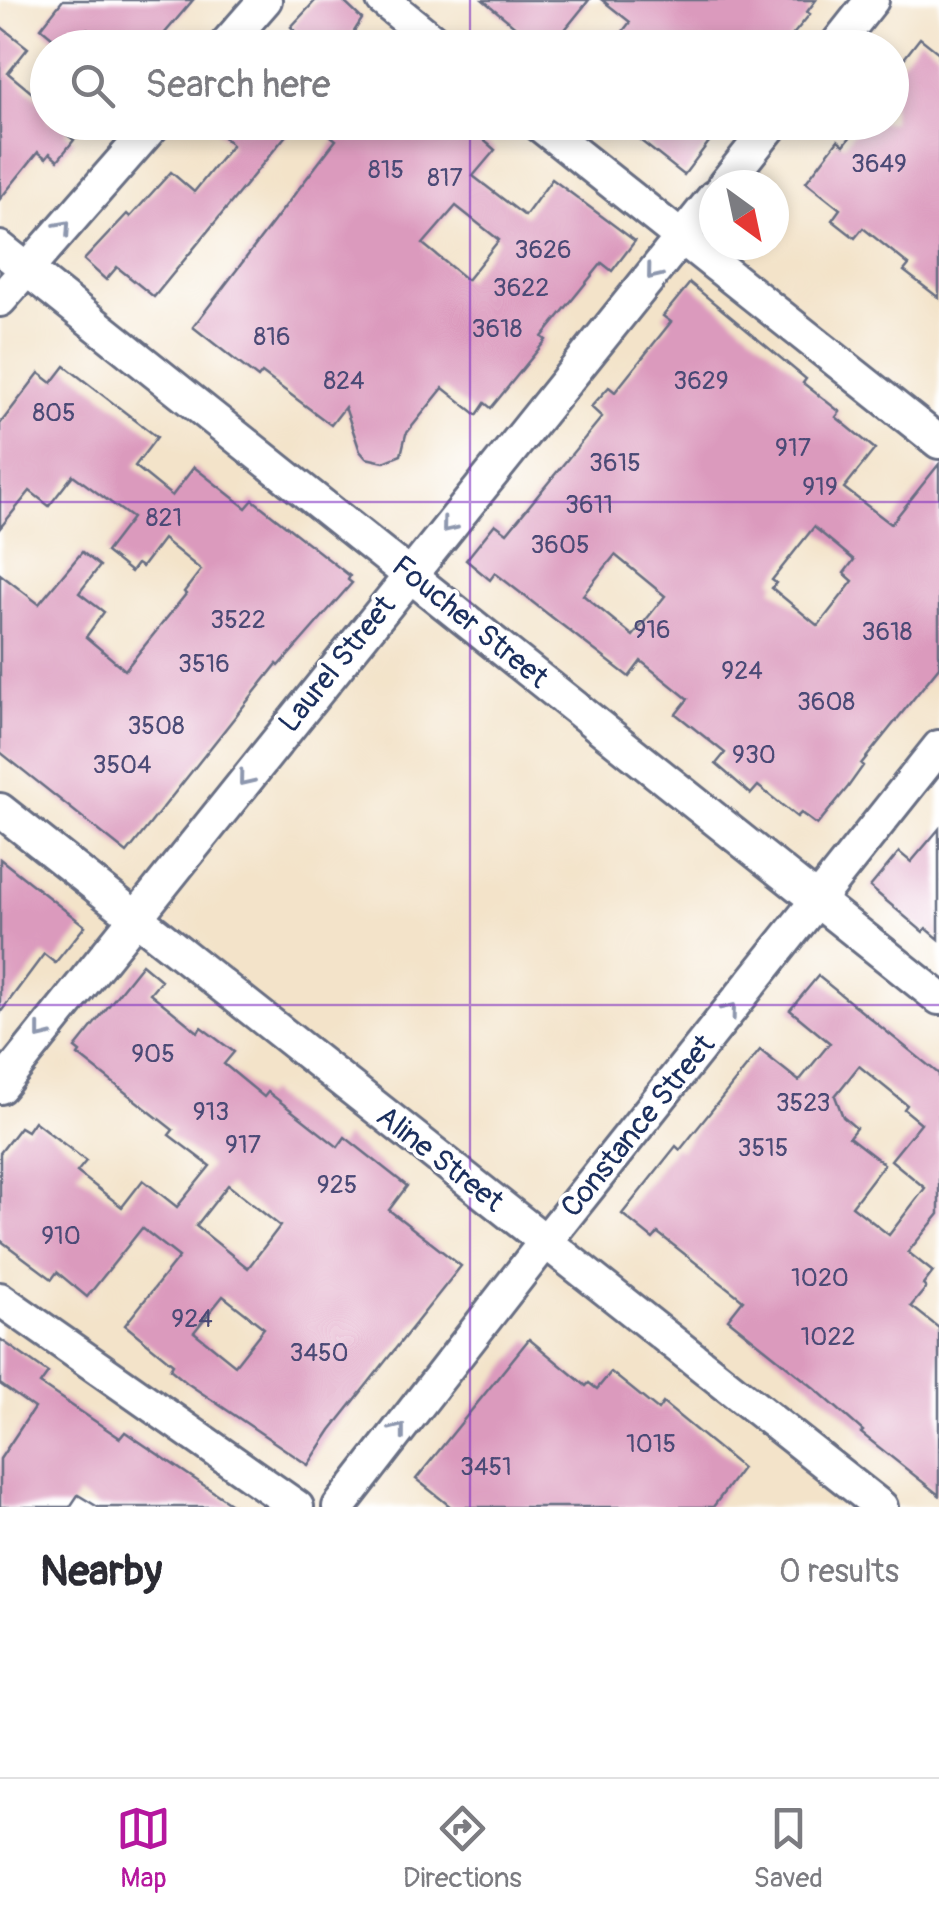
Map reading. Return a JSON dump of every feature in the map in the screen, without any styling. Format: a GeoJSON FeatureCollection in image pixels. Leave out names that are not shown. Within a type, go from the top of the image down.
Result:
{"type":"FeatureCollection","features":[{"type":"Feature","properties":{"kind":"street"},"geometry":{"type":"LineString","coordinates":[[239,30],[265,0]]}},
{"type":"Feature","properties":{"kind":"street"},"geometry":{"type":"LineString","coordinates":[[383,0],[420,30]]}},
{"type":"Feature","properties":{"kind":"street"},"geometry":{"type":"LineString","coordinates":[[848,30],[872,0]]}},
{"type":"Feature","properties":{"kind":"street"},"geometry":{"type":"LineString","coordinates":[[0,300],[140,140]]}},
{"type":"Feature","properties":{"kind":"street"},"geometry":{"type":"LineString","coordinates":[[558,140],[939,442]]}},
{"type":"Feature","properties":{"kind":"street"},"geometry":{"type":"LineString","coordinates":[[736,170],[760,140]]}},
{"type":"Feature","properties":{"kind":"street","name":"Laurel Street"},"geometry":{"type":"LineString","coordinates":[[0,1087],[699,216]]}},
{"type":"Feature","properties":{"kind":"street","name":"Foucher Street"},"geometry":{"type":"LineString","coordinates":[[0,248],[939,998]]}},
{"type":"Feature","properties":{"kind":"street","name":"Constance Street"},"geometry":{"type":"LineString","coordinates":[[340,1507],[545,1242],[939,747]]}},
{"type":"Feature","properties":{"kind":"street","name":"Aline Street"},"geometry":{"type":"LineString","coordinates":[[0,810],[881,1507]]}},
{"type":"Feature","properties":{"kind":"street"},"geometry":{"type":"LineString","coordinates":[[0,1299],[298,1507]]}},
{"type":"Feature","properties":{"kind":"building"},"geometry":{"type":"Polygon","coordinates":[[[63,0],[193,0],[167,30],[41,28],[63,0]]]}},
{"type":"Feature","properties":{"kind":"building"},"geometry":{"type":"Polygon","coordinates":[[[316,0],[342,0],[362,19],[355,30],[291,27],[316,0]]]}},
{"type":"Feature","properties":{"kind":"building"},"geometry":{"type":"Polygon","coordinates":[[[483,0],[589,0],[565,30],[519,30],[483,0]]]}},
{"type":"Feature","properties":{"kind":"building"},"geometry":{"type":"Polygon","coordinates":[[[602,0],[816,0],[797,30],[624,30],[630,22],[602,0]]]}},
{"type":"Feature","properties":{"kind":"building"},"geometry":{"type":"Polygon","coordinates":[[[0,26],[28,48],[8,73],[30,91],[30,140],[74,140],[58,160],[50,153],[46,158],[38,152],[0,199],[0,26]]]}},
{"type":"Feature","properties":{"kind":"building"},"geometry":{"type":"Polygon","coordinates":[[[920,38],[939,53],[939,298],[904,271],[909,265],[863,228],[855,238],[832,220],[840,209],[806,182],[838,140],[844,145],[848,140],[909,140],[909,52],[920,38]]]}},
{"type":"Feature","properties":{"kind":"building"},"geometry":{"type":"Polygon","coordinates":[[[227,140],[282,140],[154,297],[117,267],[106,280],[84,260],[171,172],[194,192],[232,145],[227,140]]]}},
{"type":"Feature","properties":{"kind":"building"},"geometry":{"type":"Polygon","coordinates":[[[336,140],[484,140],[495,150],[473,176],[525,216],[552,179],[635,241],[612,271],[602,263],[491,408],[485,403],[477,415],[443,388],[406,434],[401,455],[384,462],[366,458],[360,451],[345,407],[331,425],[262,373],[258,378],[193,327],[336,140]],[[456,206],[423,244],[467,280],[499,240],[456,206]]]}},
{"type":"Feature","properties":{"kind":"building"},"geometry":{"type":"Polygon","coordinates":[[[640,140],[710,140],[684,175],[640,140]]]}},
{"type":"Feature","properties":{"kind":"building"},"geometry":{"type":"Polygon","coordinates":[[[690,283],[806,379],[803,383],[840,412],[836,417],[875,449],[844,488],[891,524],[939,464],[939,667],[817,825],[801,813],[797,817],[758,786],[751,794],[716,764],[725,753],[676,714],[688,699],[641,661],[629,677],[495,573],[490,580],[466,560],[495,524],[507,533],[602,417],[591,407],[609,387],[615,392],[671,322],[663,316],[690,283]],[[814,527],[772,580],[776,583],[772,588],[818,626],[853,581],[844,573],[854,560],[814,527]],[[615,555],[583,595],[633,636],[665,596],[615,555]]]}},
{"type":"Feature","properties":{"kind":"building"},"geometry":{"type":"Polygon","coordinates":[[[65,366],[157,437],[135,466],[172,496],[194,467],[246,508],[253,500],[350,576],[348,580],[352,583],[277,664],[127,853],[0,752],[0,574],[39,604],[82,552],[100,566],[79,593],[104,612],[86,637],[125,670],[201,570],[163,539],[142,567],[137,564],[131,572],[106,552],[132,518],[73,475],[49,506],[30,491],[0,528],[0,424],[39,373],[52,383],[65,366]]]}},
{"type":"Feature","properties":{"kind":"building"},"geometry":{"type":"Polygon","coordinates":[[[939,829],[939,939],[926,928],[923,932],[870,887],[899,852],[911,862],[939,829]]]}},
{"type":"Feature","properties":{"kind":"building"},"geometry":{"type":"Polygon","coordinates":[[[0,859],[85,926],[55,963],[44,954],[0,1013],[0,859]]]}},
{"type":"Feature","properties":{"kind":"building"},"geometry":{"type":"Polygon","coordinates":[[[142,964],[161,980],[150,993],[198,1032],[201,1027],[234,1052],[224,1064],[264,1097],[268,1092],[338,1147],[345,1137],[407,1186],[389,1210],[461,1266],[331,1430],[308,1465],[187,1383],[170,1369],[173,1364],[125,1325],[179,1257],[142,1228],[87,1297],[57,1272],[52,1279],[0,1240],[0,1153],[20,1127],[27,1131],[34,1121],[86,1161],[77,1172],[122,1207],[143,1180],[177,1207],[210,1166],[169,1135],[173,1130],[78,1055],[80,1052],[75,1048],[142,964]],[[228,1185],[196,1226],[248,1268],[280,1226],[228,1185]],[[223,1296],[194,1332],[235,1365],[264,1328],[223,1296]]]}},
{"type":"Feature","properties":{"kind":"building"},"geometry":{"type":"Polygon","coordinates":[[[818,976],[939,1074],[939,1214],[908,1252],[933,1272],[911,1306],[939,1328],[939,1495],[728,1319],[743,1300],[658,1233],[653,1239],[622,1214],[676,1146],[680,1150],[760,1050],[799,1081],[830,1043],[790,1010],[818,976]],[[859,1066],[835,1096],[843,1117],[856,1128],[849,1137],[884,1164],[852,1206],[889,1235],[925,1188],[891,1160],[921,1123],[904,1109],[907,1105],[859,1066]]]}},
{"type":"Feature","properties":{"kind":"building"},"geometry":{"type":"Polygon","coordinates":[[[0,1339],[48,1373],[40,1384],[120,1438],[125,1432],[236,1507],[98,1507],[78,1495],[70,1507],[0,1507],[0,1459],[34,1408],[0,1384],[0,1339]]]}},
{"type":"Feature","properties":{"kind":"building"},"geometry":{"type":"Polygon","coordinates":[[[529,1339],[586,1386],[589,1383],[597,1389],[611,1372],[658,1410],[663,1403],[742,1468],[713,1507],[451,1507],[416,1479],[529,1339]]]}}]}
